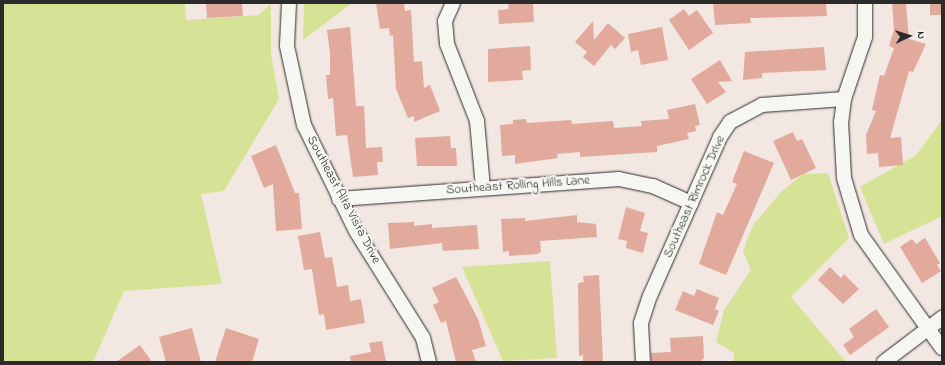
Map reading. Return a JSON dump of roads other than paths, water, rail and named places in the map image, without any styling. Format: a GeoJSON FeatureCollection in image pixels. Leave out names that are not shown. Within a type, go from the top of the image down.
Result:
{"type":"FeatureCollection","features":[{"type":"Feature","properties":{"kind":"street","name":"Southeast Alta Vista Drive"},"geometry":{"type":"LineString","coordinates":[[289,3],[287,46],[293,86],[304,126],[340,200],[423,338],[429,362]]}},
{"type":"Feature","properties":{"kind":"street"},"geometry":{"type":"LineString","coordinates":[[453,3],[445,21],[447,44],[477,121],[483,188]]}},
{"type":"Feature","properties":{"kind":"street"},"geometry":{"type":"LineString","coordinates":[[865,3],[864,37],[844,99],[841,148],[844,178],[861,235],[942,348]]}},
{"type":"Feature","properties":{"kind":"street","name":"Southeast Rimrock Drive"},"geometry":{"type":"LineString","coordinates":[[643,362],[641,323],[720,137],[739,115],[762,105],[844,99]]}},
{"type":"Feature","properties":{"kind":"street","name":"Southeast Rolling Hills Lane"},"geometry":{"type":"LineString","coordinates":[[340,200],[483,188],[619,179],[653,186],[691,203]]}},
{"type":"Feature","properties":{"kind":"street"},"geometry":{"type":"LineString","coordinates":[[884,362],[942,318]]}}]}
